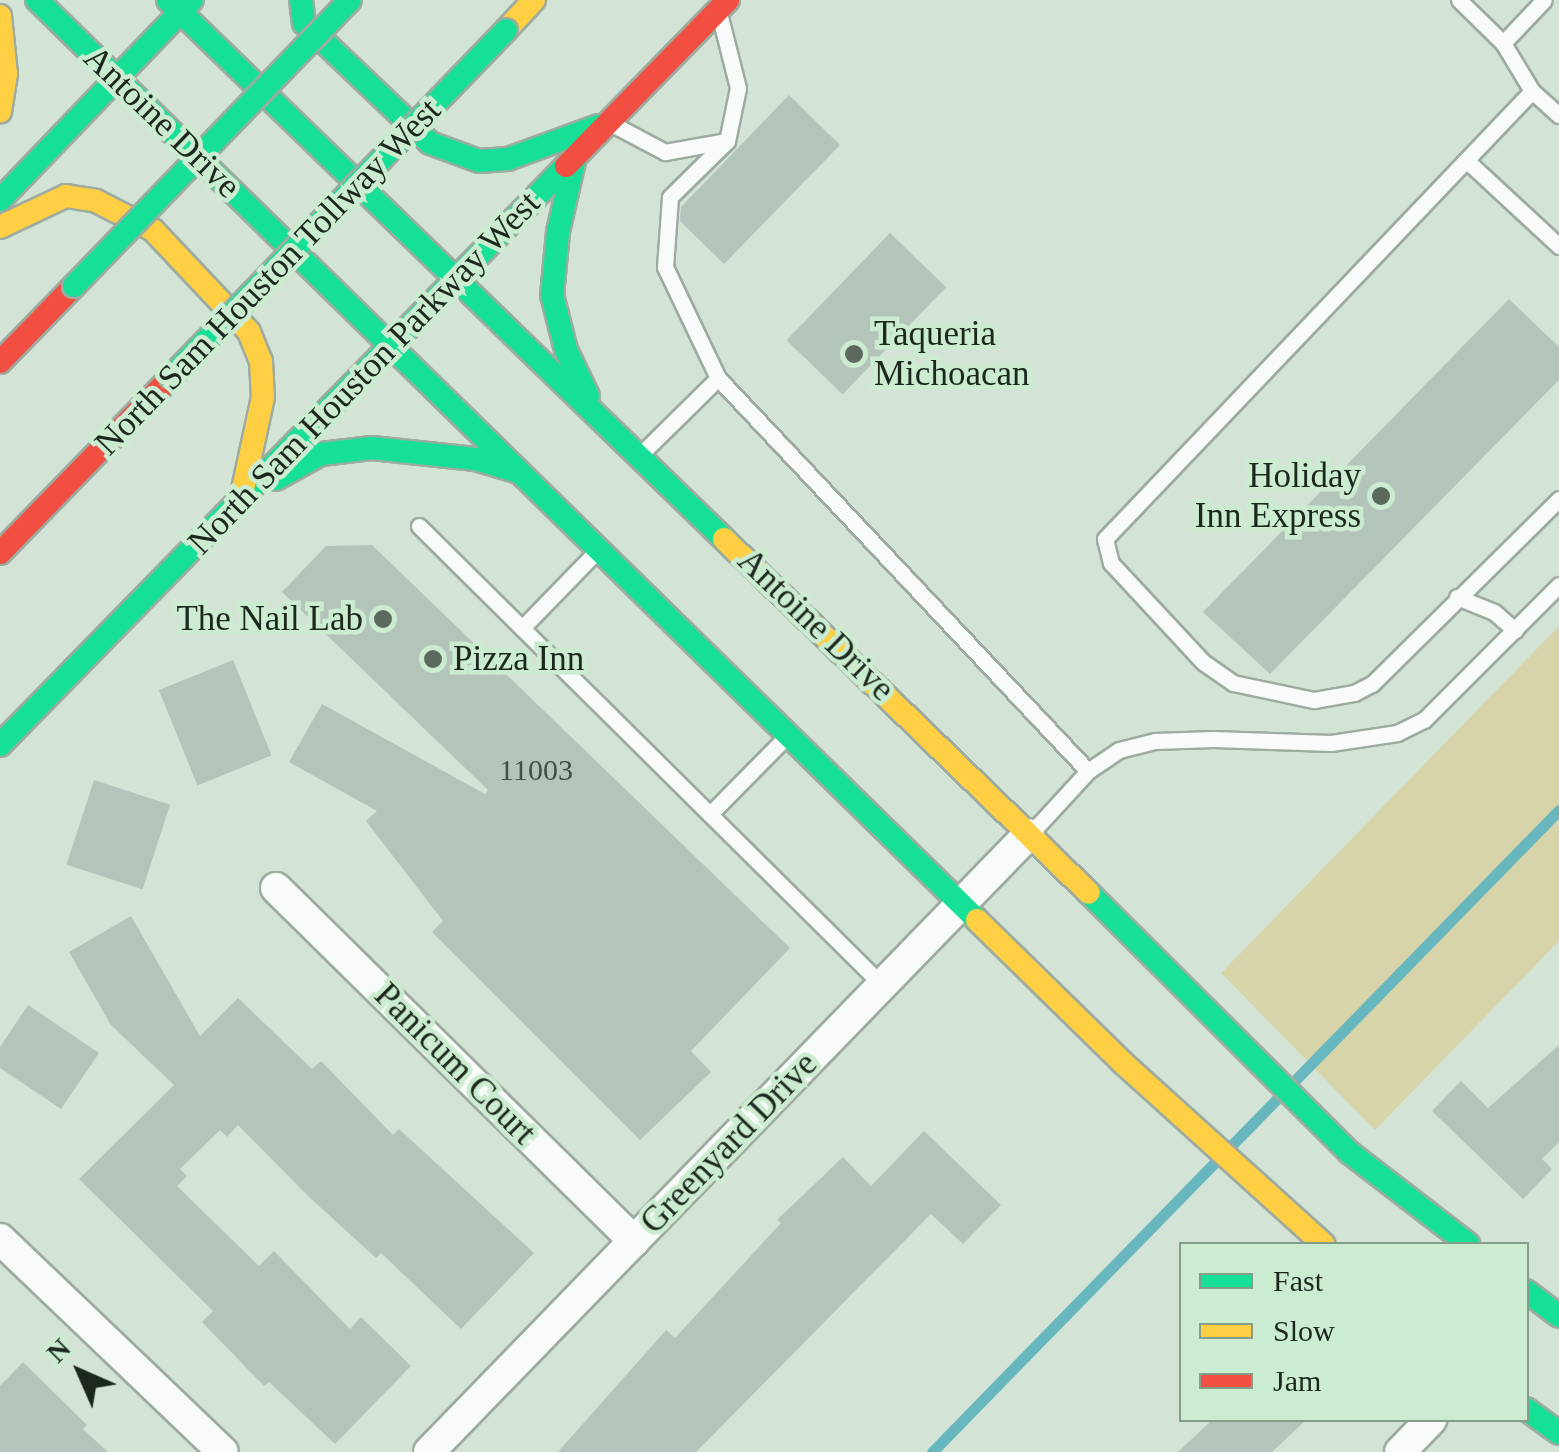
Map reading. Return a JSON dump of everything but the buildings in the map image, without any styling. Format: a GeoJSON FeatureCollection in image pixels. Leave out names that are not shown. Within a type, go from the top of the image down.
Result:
{"type":"FeatureCollection","features":[{"type":"Feature","properties":{"kind":"main road","name":"Antoine Drive"},"geometry":{"type":"LineString","coordinates":[[37,0],[1123,1064],[1321,1242]]}},
{"type":"Feature","properties":{"kind":"main road"},"geometry":{"type":"LineString","coordinates":[[300,0],[304,23],[430,143],[479,162],[508,160],[609,122]]}},
{"type":"Feature","properties":{"kind":"main road"},"geometry":{"type":"LineString","coordinates":[[0,362],[350,0]]}},
{"type":"Feature","properties":{"kind":"main road","name":"North Sam Houston Tollway West"},"geometry":{"type":"LineString","coordinates":[[0,553],[534,0]]}},
{"type":"Feature","properties":{"kind":"main road","name":"Antoine Drive"},"geometry":{"type":"LineString","coordinates":[[181,4],[456,279],[1030,834],[1350,1153],[1465,1242]]}},
{"type":"Feature","properties":{"kind":"main road"},"geometry":{"type":"LineString","coordinates":[[0,200],[118,78],[181,4]]}},
{"type":"Feature","properties":{"kind":"main road","name":"North Sam Houston Parkway West"},"geometry":{"type":"LineString","coordinates":[[0,746],[723,5]]}},
{"type":"Feature","properties":{"kind":"main road"},"geometry":{"type":"LineString","coordinates":[[0,16],[6,74],[0,112]]}},
{"type":"Feature","properties":{"kind":"main road"},"geometry":{"type":"LineString","coordinates":[[575,157],[558,232],[552,296],[566,350],[596,414]]}},
{"type":"Feature","properties":{"kind":"main road"},"geometry":{"type":"LineString","coordinates":[[0,227],[66,196],[96,201],[153,230],[249,332],[261,361],[263,397],[241,499]]}},
{"type":"Feature","properties":{"kind":"main road"},"geometry":{"type":"LineString","coordinates":[[241,499],[321,454],[372,448],[460,457],[520,472]]}},
{"type":"Feature","properties":{"kind":"main road"},"geometry":{"type":"LineString","coordinates":[[1529,1411],[1559,1434]]}},
{"type":"Feature","properties":{"kind":"street","name":"Greenyard Drive"},"geometry":{"type":"LineString","coordinates":[[429,1452],[1030,834]]}},
{"type":"Feature","properties":{"kind":"street","name":"Panicum Court"},"geometry":{"type":"LineString","coordinates":[[276,888],[634,1241]]}},
{"type":"Feature","properties":{"kind":"street"},"geometry":{"type":"LineString","coordinates":[[0,1239],[223,1452]]}},
{"type":"Feature","properties":{"kind":"street"},"geometry":{"type":"LineString","coordinates":[[1400,1452],[1429,1422]]}},
{"type":"Feature","properties":{"kind":"lane"},"geometry":{"type":"LineString","coordinates":[[1459,0],[1502,43],[1532,91],[1559,115]]}},
{"type":"Feature","properties":{"kind":"lane"},"geometry":{"type":"LineString","coordinates":[[1502,43],[1544,0]]}},
{"type":"Feature","properties":{"kind":"lane"},"geometry":{"type":"LineString","coordinates":[[723,5],[738,88],[727,142],[670,197],[665,267],[718,378],[1088,771]]}},
{"type":"Feature","properties":{"kind":"lane"},"geometry":{"type":"LineString","coordinates":[[1532,91],[1105,539],[1111,563],[1202,662],[1233,684],[1314,700],[1354,693],[1402,658],[1458,597],[1559,499]]}},
{"type":"Feature","properties":{"kind":"lane"},"geometry":{"type":"LineString","coordinates":[[609,122],[665,152],[727,142]]}},
{"type":"Feature","properties":{"kind":"lane"},"geometry":{"type":"LineString","coordinates":[[1466,160],[1559,246]]}},
{"type":"Feature","properties":{"kind":"lane"},"geometry":{"type":"LineString","coordinates":[[640,456],[718,378]]}},
{"type":"Feature","properties":{"kind":"lane"},"geometry":{"type":"LineString","coordinates":[[419,526],[882,985]]}},
{"type":"Feature","properties":{"kind":"lane"},"geometry":{"type":"LineString","coordinates":[[522,628],[598,549]]}},
{"type":"Feature","properties":{"kind":"lane"},"geometry":{"type":"LineString","coordinates":[[1030,834],[1088,771],[1119,750],[1155,741],[1330,742],[1398,733],[1424,720],[1559,585]]}},
{"type":"Feature","properties":{"kind":"lane"},"geometry":{"type":"LineString","coordinates":[[1458,597],[1494,612],[1515,630]]}},
{"type":"Feature","properties":{"kind":"lane"},"geometry":{"type":"LineString","coordinates":[[710,814],[788,734]]}},
{"type":"Feature","properties":{"kind":"shaded area"},"geometry":{"type":"Polygon","coordinates":[[[1559,626],[1559,941],[1375,1130],[1221,973],[1559,626]]]}},
{"type":"Feature","properties":{"kind":"waterway"},"geometry":{"type":"LineString","coordinates":[[932,1452],[1559,810]]}},
{"type":"Feature","properties":{"kind":"traffic: fast"},"geometry":{"type":"LineString","coordinates":[[37,0],[977,920]]}},
{"type":"Feature","properties":{"kind":"traffic: fast"},"geometry":{"type":"LineString","coordinates":[[168,0],[724,539]]}},
{"type":"Feature","properties":{"kind":"traffic: fast"},"geometry":{"type":"LineString","coordinates":[[0,200],[192,0]]}},
{"type":"Feature","properties":{"kind":"traffic: fast"},"geometry":{"type":"LineString","coordinates":[[301,0],[304,23],[430,143],[479,161],[508,159],[598,126]]}},
{"type":"Feature","properties":{"kind":"traffic: fast"},"geometry":{"type":"LineString","coordinates":[[74,286],[350,0]]}},
{"type":"Feature","properties":{"kind":"traffic: fast"},"geometry":{"type":"LineString","coordinates":[[171,377],[506,30]]}},
{"type":"Feature","properties":{"kind":"traffic: fast"},"geometry":{"type":"LineString","coordinates":[[575,157],[558,232],[552,295],[566,350],[588,396]]}},
{"type":"Feature","properties":{"kind":"traffic: fast"},"geometry":{"type":"LineString","coordinates":[[0,745],[566,166]]}},
{"type":"Feature","properties":{"kind":"traffic: fast"},"geometry":{"type":"LineString","coordinates":[[276,479],[321,454],[372,448],[475,459],[516,471]]}},
{"type":"Feature","properties":{"kind":"traffic: fast"},"geometry":{"type":"LineString","coordinates":[[1089,893],[1350,1153],[1465,1242]]}},
{"type":"Feature","properties":{"kind":"traffic: fast"},"geometry":{"type":"LineString","coordinates":[[1529,1293],[1559,1316]]}},
{"type":"Feature","properties":{"kind":"traffic: fast"},"geometry":{"type":"LineString","coordinates":[[1529,1411],[1559,1433]]}},
{"type":"Feature","properties":{"kind":"traffic: slow"},"geometry":{"type":"LineString","coordinates":[[506,30],[534,0]]}},
{"type":"Feature","properties":{"kind":"traffic: slow"},"geometry":{"type":"LineString","coordinates":[[0,16],[6,74],[0,112]]}},
{"type":"Feature","properties":{"kind":"traffic: slow"},"geometry":{"type":"LineString","coordinates":[[0,227],[66,196],[96,201],[153,230],[249,332],[261,361],[263,397],[241,499]]}},
{"type":"Feature","properties":{"kind":"traffic: slow"},"geometry":{"type":"LineString","coordinates":[[724,539],[1089,893]]}},
{"type":"Feature","properties":{"kind":"traffic: slow"},"geometry":{"type":"LineString","coordinates":[[977,920],[1123,1063],[1321,1242]]}},
{"type":"Feature","properties":{"kind":"traffic: jam"},"geometry":{"type":"LineString","coordinates":[[566,166],[728,0]]}},
{"type":"Feature","properties":{"kind":"traffic: jam"},"geometry":{"type":"LineString","coordinates":[[0,362],[74,286]]}},
{"type":"Feature","properties":{"kind":"traffic: jam"},"geometry":{"type":"LineString","coordinates":[[0,553],[171,377]]}},
{"type":"Feature","properties":{"kind":"place","name":"Taqueria Michoacan"},"geometry":{"type":"Point","coordinates":[854,354]}},
{"type":"Feature","properties":{"kind":"place","name":"Holiday Inn Express"},"geometry":{"type":"Point","coordinates":[1381,496]}},
{"type":"Feature","properties":{"kind":"place","name":"The Nail Lab"},"geometry":{"type":"Point","coordinates":[383,619]}},
{"type":"Feature","properties":{"kind":"place","name":"Pizza Inn"},"geometry":{"type":"Point","coordinates":[433,659]}}]}
